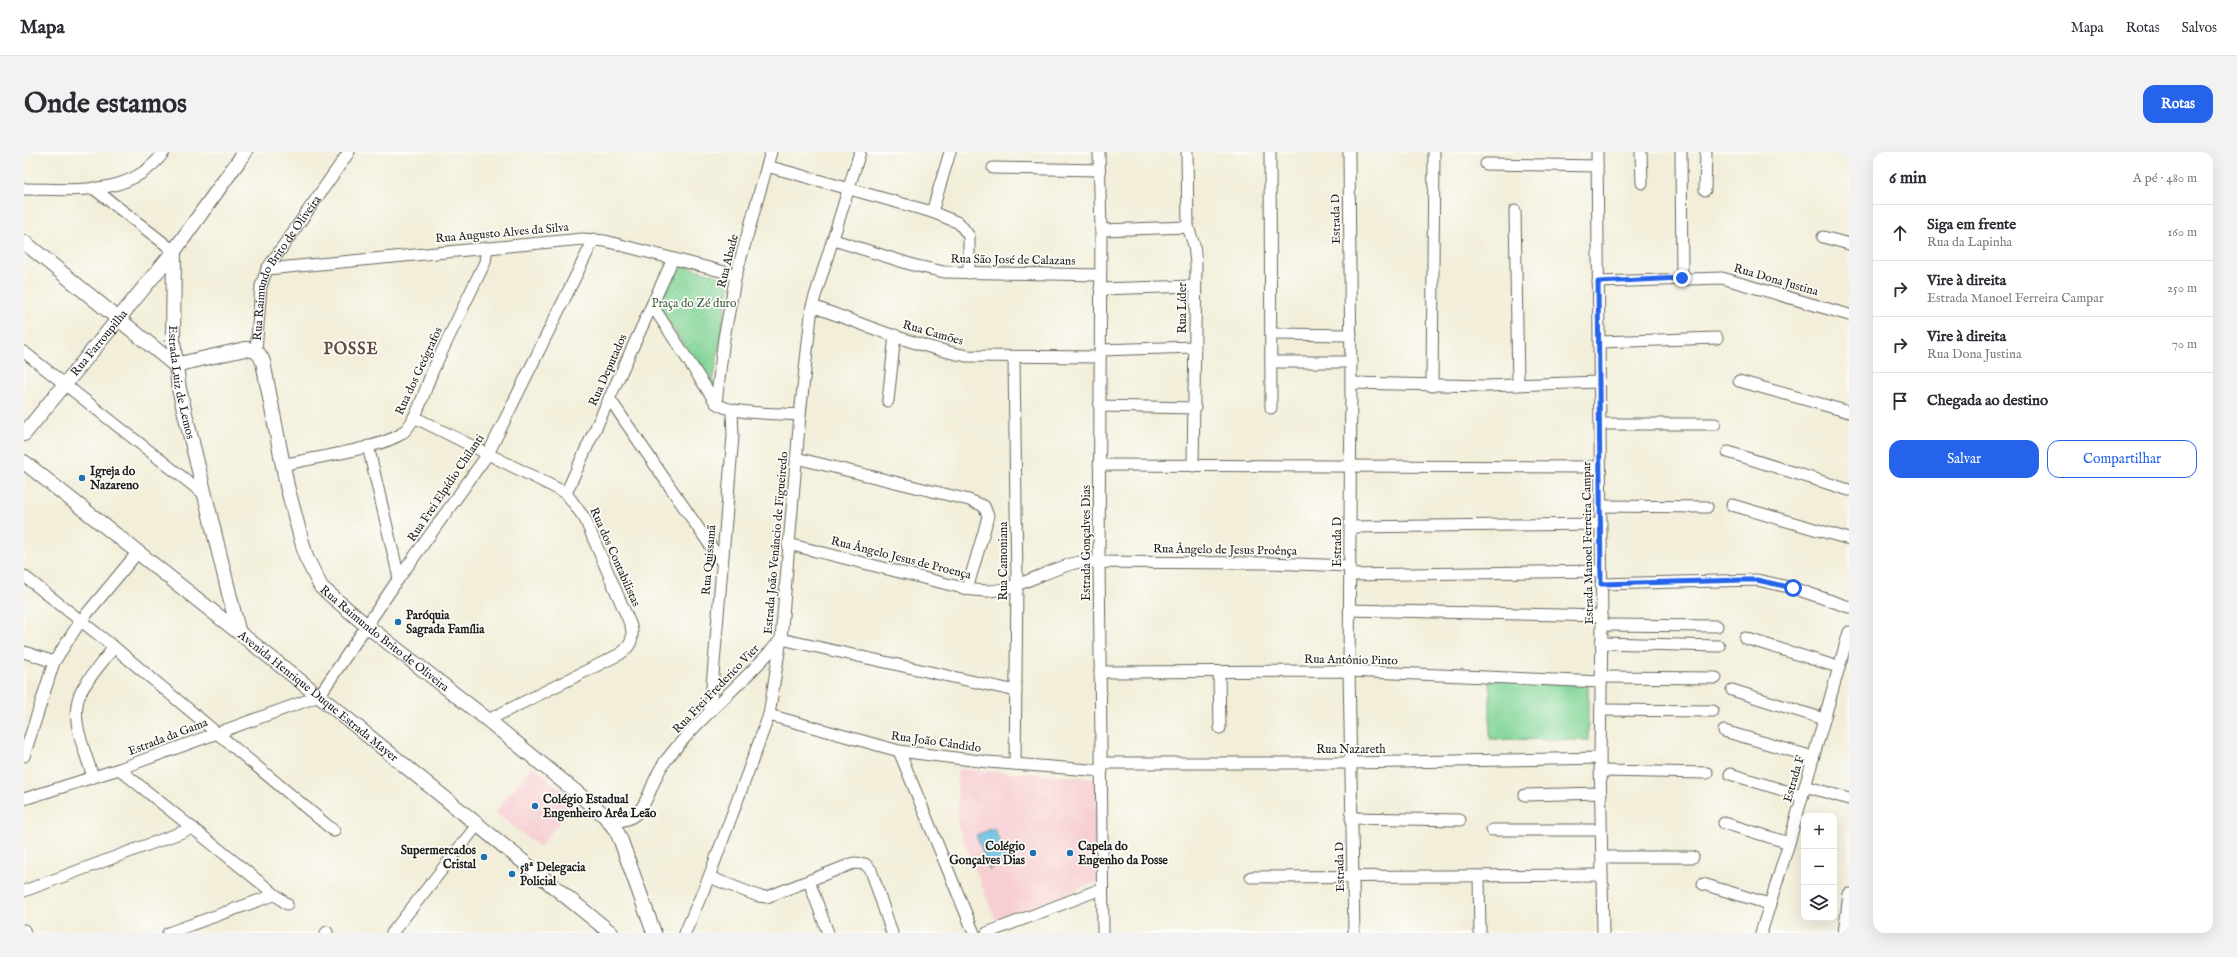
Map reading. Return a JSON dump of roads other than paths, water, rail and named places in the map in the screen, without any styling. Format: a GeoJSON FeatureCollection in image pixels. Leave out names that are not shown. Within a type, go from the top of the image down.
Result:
{"type":"FeatureCollection","features":[{"type":"Feature","properties":{"kind":"main road"},"geometry":{"type":"LineString","coordinates":[[174,251],[245,152]]}},
{"type":"Feature","properties":{"kind":"main road"},"geometry":{"type":"LineString","coordinates":[[24,242],[175,365],[239,350],[249,349],[256,351]]}},
{"type":"Feature","properties":{"kind":"main road","name":"Rua Farroupilha"},"geometry":{"type":"LineString","coordinates":[[24,434],[174,251]]}},
{"type":"Feature","properties":{"kind":"main road","name":"Estrada Luiz de Lemos"},"geometry":{"type":"LineString","coordinates":[[174,251],[173,341],[175,365],[238,630]]}},
{"type":"Feature","properties":{"kind":"main road","name":"Rua Raimundo Brito de Oliveira"},"geometry":{"type":"LineString","coordinates":[[256,351],[263,362],[282,465],[303,549],[310,568],[321,587],[367,626],[488,720],[609,821],[621,841],[656,932]]}},
{"type":"Feature","properties":{"kind":"main road","name":"Avenida Henrique Duque Estrada Mayer"},"geometry":{"type":"LineString","coordinates":[[24,462],[238,630],[611,933]]}},
{"type":"Feature","properties":{"kind":"street"},"geometry":{"type":"LineString","coordinates":[[24,189],[93,188],[114,186],[132,180],[145,171],[164,152]]}},
{"type":"Feature","properties":{"kind":"street","name":"Rua Raimundo Brito de Oliveira"},"geometry":{"type":"LineString","coordinates":[[256,351],[261,286],[267,268],[349,152]]}},
{"type":"Feature","properties":{"kind":"street","name":"Rua Abade"},"geometry":{"type":"LineString","coordinates":[[716,402],[724,338],[736,276],[771,152]]}},
{"type":"Feature","properties":{"kind":"street","name":"Estrada João Venâncio de Figueiredo"},"geometry":{"type":"LineString","coordinates":[[683,932],[709,877],[769,715],[781,639],[800,415],[812,306],[834,240],[860,152]]}},
{"type":"Feature","properties":{"kind":"street"},"geometry":{"type":"LineString","coordinates":[[932,212],[950,152]]}},
{"type":"Feature","properties":{"kind":"street","name":"Estrada Gonçalves Dias"},"geometry":{"type":"LineString","coordinates":[[1099,152],[1101,230],[1099,560],[1102,767],[1101,889],[1103,933]]}},
{"type":"Feature","properties":{"kind":"street","name":"Rua Líder"},"geometry":{"type":"LineString","coordinates":[[1187,152],[1188,227],[1194,245],[1195,347],[1193,466]]}},
{"type":"Feature","properties":{"kind":"street"},"geometry":{"type":"LineString","coordinates":[[1270,152],[1272,334],[1271,408]]}},
{"type":"Feature","properties":{"kind":"street","name":"Estrada D"},"geometry":{"type":"LineString","coordinates":[[1349,152],[1351,335],[1349,671],[1354,933]]}},
{"type":"Feature","properties":{"kind":"street"},"geometry":{"type":"LineString","coordinates":[[1432,386],[1434,152]]}},
{"type":"Feature","properties":{"kind":"street","name":"Estrada Manoel Ferreira Campar"},"geometry":{"type":"LineString","coordinates":[[1597,152],[1600,342],[1598,382],[1600,424],[1600,571],[1602,621],[1600,758],[1602,771],[1601,830],[1603,933]]}},
{"type":"Feature","properties":{"kind":"street"},"geometry":{"type":"LineString","coordinates":[[1641,152],[1642,183]]}},
{"type":"Feature","properties":{"kind":"street"},"geometry":{"type":"LineString","coordinates":[[1681,152],[1682,278]]}},
{"type":"Feature","properties":{"kind":"street"},"geometry":{"type":"LineString","coordinates":[[1705,190],[1706,152]]}},
{"type":"Feature","properties":{"kind":"street"},"geometry":{"type":"LineString","coordinates":[[1486,164],[1597,166]]}},
{"type":"Feature","properties":{"kind":"street"},"geometry":{"type":"LineString","coordinates":[[767,166],[848,190],[932,212],[959,223],[966,229],[971,242],[969,273]]}},
{"type":"Feature","properties":{"kind":"street"},"geometry":{"type":"LineString","coordinates":[[993,168],[1099,170]]}},
{"type":"Feature","properties":{"kind":"street"},"geometry":{"type":"LineString","coordinates":[[93,188],[174,251]]}},
{"type":"Feature","properties":{"kind":"street"},"geometry":{"type":"LineString","coordinates":[[1515,211],[1518,385]]}},
{"type":"Feature","properties":{"kind":"street"},"geometry":{"type":"LineString","coordinates":[[1101,230],[1188,227]]}},
{"type":"Feature","properties":{"kind":"street"},"geometry":{"type":"LineString","coordinates":[[1823,236],[1847,242]]}},
{"type":"Feature","properties":{"kind":"street","name":"Rua Augusto Alves da Silva"},"geometry":{"type":"LineString","coordinates":[[267,268],[543,242],[594,239],[736,276]]}},
{"type":"Feature","properties":{"kind":"street","name":"Rua Frei Elpídio Chilanti"},"geometry":{"type":"LineString","coordinates":[[319,696],[399,578],[488,454],[594,239]]}},
{"type":"Feature","properties":{"kind":"street","name":"Rua São José de Calazans"},"geometry":{"type":"LineString","coordinates":[[834,240],[913,265],[944,272],[1008,272],[1100,275]]}},
{"type":"Feature","properties":{"kind":"street","name":"Rua dos Geógrafos"},"geometry":{"type":"LineString","coordinates":[[282,465],[368,446],[401,434],[414,417],[432,372],[485,262],[487,248]]}},
{"type":"Feature","properties":{"kind":"street","name":"Rua Deputados"},"geometry":{"type":"LineString","coordinates":[[566,492],[673,259]]}},
{"type":"Feature","properties":{"kind":"street","name":"Rua Dona Justina"},"geometry":{"type":"LineString","coordinates":[[1598,282],[1682,278],[1722,278],[1849,315]]}},
{"type":"Feature","properties":{"kind":"street"},"geometry":{"type":"LineString","coordinates":[[1100,289],[1194,286]]}},
{"type":"Feature","properties":{"kind":"street"},"geometry":{"type":"LineString","coordinates":[[652,305],[716,402],[732,411],[800,415]]}},
{"type":"Feature","properties":{"kind":"street","name":"Rua Camões"},"geometry":{"type":"LineString","coordinates":[[812,306],[949,353],[967,356],[1014,358],[1100,354],[1195,347]]}},
{"type":"Feature","properties":{"kind":"street"},"geometry":{"type":"LineString","coordinates":[[1272,334],[1351,335]]}},
{"type":"Feature","properties":{"kind":"street"},"geometry":{"type":"LineString","coordinates":[[888,401],[895,335]]}},
{"type":"Feature","properties":{"kind":"street"},"geometry":{"type":"LineString","coordinates":[[1600,342],[1717,338]]}},
{"type":"Feature","properties":{"kind":"street"},"geometry":{"type":"LineString","coordinates":[[24,352],[205,495]]}},
{"type":"Feature","properties":{"kind":"street","name":"Rua Camoniana"},"geometry":{"type":"LineString","coordinates":[[1014,358],[1017,584],[1015,764]]}},
{"type":"Feature","properties":{"kind":"street"},"geometry":{"type":"LineString","coordinates":[[1272,362],[1351,362]]}},
{"type":"Feature","properties":{"kind":"street"},"geometry":{"type":"LineString","coordinates":[[1739,381],[1849,412]]}},
{"type":"Feature","properties":{"kind":"street"},"geometry":{"type":"LineString","coordinates":[[1351,383],[1432,386],[1598,382]]}},
{"type":"Feature","properties":{"kind":"street"},"geometry":{"type":"LineString","coordinates":[[609,398],[721,561]]}},
{"type":"Feature","properties":{"kind":"street"},"geometry":{"type":"LineString","coordinates":[[1099,406],[1194,408]]}},
{"type":"Feature","properties":{"kind":"street","name":"Rua Quissamã"},"geometry":{"type":"LineString","coordinates":[[710,711],[721,561],[733,436],[732,411]]}},
{"type":"Feature","properties":{"kind":"street","name":"Rua dos Contabilistas"},"geometry":{"type":"LineString","coordinates":[[414,417],[566,492],[586,518],[631,626],[632,641],[620,654],[488,720]]}},
{"type":"Feature","properties":{"kind":"street"},"geometry":{"type":"LineString","coordinates":[[1600,424],[1715,424]]}},
{"type":"Feature","properties":{"kind":"street"},"geometry":{"type":"LineString","coordinates":[[368,446],[399,578]]}},
{"type":"Feature","properties":{"kind":"street"},"geometry":{"type":"LineString","coordinates":[[1728,452],[1849,490]]}},
{"type":"Feature","properties":{"kind":"street"},"geometry":{"type":"LineString","coordinates":[[796,458],[969,500],[984,506],[988,516],[967,590]]}},
{"type":"Feature","properties":{"kind":"street"},"geometry":{"type":"LineString","coordinates":[[1099,465],[1600,467]]}},
{"type":"Feature","properties":{"kind":"street"},"geometry":{"type":"LineString","coordinates":[[1732,505],[1849,539]]}},
{"type":"Feature","properties":{"kind":"street"},"geometry":{"type":"LineString","coordinates":[[1600,506],[1707,507]]}},
{"type":"Feature","properties":{"kind":"street"},"geometry":{"type":"LineString","coordinates":[[1351,527],[1600,524]]}},
{"type":"Feature","properties":{"kind":"street","name":"Rua Ângelo Jesus de Proença"},"geometry":{"type":"LineString","coordinates":[[788,544],[967,590],[990,591],[1017,584],[1063,565],[1099,560]]}},
{"type":"Feature","properties":{"kind":"street"},"geometry":{"type":"LineString","coordinates":[[24,756],[54,662],[80,622],[138,552]]}},
{"type":"Feature","properties":{"kind":"street","name":"Rua Ângelo de Jesus Proênça"},"geometry":{"type":"LineString","coordinates":[[1099,560],[1350,570],[1600,571]]}},
{"type":"Feature","properties":{"kind":"street"},"geometry":{"type":"LineString","coordinates":[[24,576],[80,622],[114,647],[334,831]]}},
{"type":"Feature","properties":{"kind":"street"},"geometry":{"type":"LineString","coordinates":[[1601,584],[1757,580],[1793,588],[1849,607]]}},
{"type":"Feature","properties":{"kind":"street"},"geometry":{"type":"LineString","coordinates":[[1350,610],[1717,626]]}},
{"type":"Feature","properties":{"kind":"street","name":"Estrada F"},"geometry":{"type":"LineString","coordinates":[[1760,933],[1789,843],[1849,632]]}},
{"type":"Feature","properties":{"kind":"street"},"geometry":{"type":"LineString","coordinates":[[1745,638],[1838,667]]}},
{"type":"Feature","properties":{"kind":"street"},"geometry":{"type":"LineString","coordinates":[[781,639],[1016,691]]}},
{"type":"Feature","properties":{"kind":"street","name":"Rua Frei Frederico Vier"},"geometry":{"type":"LineString","coordinates":[[609,821],[627,820],[638,814],[663,764],[710,711],[758,665],[781,639]]}},
{"type":"Feature","properties":{"kind":"street"},"geometry":{"type":"LineString","coordinates":[[1601,643],[1719,646]]}},
{"type":"Feature","properties":{"kind":"street"},"geometry":{"type":"LineString","coordinates":[[93,777],[79,729],[76,714],[77,702],[81,692],[114,647]]}},
{"type":"Feature","properties":{"kind":"street"},"geometry":{"type":"LineString","coordinates":[[24,652],[54,662]]}},
{"type":"Feature","properties":{"kind":"street","name":"Rua Antônio Pinto"},"geometry":{"type":"LineString","coordinates":[[1100,672],[1219,673],[1349,671],[1601,679],[1716,678]]}},
{"type":"Feature","properties":{"kind":"street"},"geometry":{"type":"LineString","coordinates":[[1219,673],[1220,728]]}},
{"type":"Feature","properties":{"kind":"street"},"geometry":{"type":"LineString","coordinates":[[1732,690],[1824,718]]}},
{"type":"Feature","properties":{"kind":"street","name":"Estrada da Gama"},"geometry":{"type":"LineString","coordinates":[[24,799],[119,769],[319,696]]}},
{"type":"Feature","properties":{"kind":"street"},"geometry":{"type":"LineString","coordinates":[[1601,710],[1713,711]]}},
{"type":"Feature","properties":{"kind":"street","name":"Rua João Cândido"},"geometry":{"type":"LineString","coordinates":[[769,715],[899,751],[988,762],[1102,767]]}},
{"type":"Feature","properties":{"kind":"street"},"geometry":{"type":"LineString","coordinates":[[1724,731],[1813,757]]}},
{"type":"Feature","properties":{"kind":"street"},"geometry":{"type":"LineString","coordinates":[[899,751],[974,933]]}},
{"type":"Feature","properties":{"kind":"street","name":"Rua Nazareth"},"geometry":{"type":"LineString","coordinates":[[1102,767],[1600,758]]}},
{"type":"Feature","properties":{"kind":"street"},"geometry":{"type":"LineString","coordinates":[[119,769],[287,904]]}},
{"type":"Feature","properties":{"kind":"street"},"geometry":{"type":"LineString","coordinates":[[1602,771],[1707,773]]}},
{"type":"Feature","properties":{"kind":"street"},"geometry":{"type":"LineString","coordinates":[[1730,774],[1804,791],[1849,799]]}},
{"type":"Feature","properties":{"kind":"street"},"geometry":{"type":"LineString","coordinates":[[1525,795],[1601,793]]}},
{"type":"Feature","properties":{"kind":"street"},"geometry":{"type":"LineString","coordinates":[[1351,818],[1460,820]]}},
{"type":"Feature","properties":{"kind":"street"},"geometry":{"type":"LineString","coordinates":[[1724,823],[1789,843]]}},
{"type":"Feature","properties":{"kind":"street"},"geometry":{"type":"LineString","coordinates":[[392,933],[478,824]]}},
{"type":"Feature","properties":{"kind":"street"},"geometry":{"type":"LineString","coordinates":[[24,892],[193,828]]}},
{"type":"Feature","properties":{"kind":"street"},"geometry":{"type":"LineString","coordinates":[[1492,830],[1601,830]]}},
{"type":"Feature","properties":{"kind":"street"},"geometry":{"type":"LineString","coordinates":[[1602,857],[1693,857]]}},
{"type":"Feature","properties":{"kind":"street"},"geometry":{"type":"LineString","coordinates":[[709,877],[764,898],[854,863],[868,866],[871,870],[892,933]]}},
{"type":"Feature","properties":{"kind":"street"},"geometry":{"type":"LineString","coordinates":[[1251,877],[1479,877],[1602,875]]}},
{"type":"Feature","properties":{"kind":"street"},"geometry":{"type":"LineString","coordinates":[[1479,877],[1480,933]]}},
{"type":"Feature","properties":{"kind":"street"},"geometry":{"type":"LineString","coordinates":[[809,881],[828,933]]}},
{"type":"Feature","properties":{"kind":"street"},"geometry":{"type":"LineString","coordinates":[[1702,884],[1769,904]]}},
{"type":"Feature","properties":{"kind":"street"},"geometry":{"type":"LineString","coordinates":[[987,933],[1101,889]]}},
{"type":"Feature","properties":{"kind":"street"},"geometry":{"type":"LineString","coordinates":[[1844,933],[1849,894]]}},
{"type":"Feature","properties":{"kind":"street"},"geometry":{"type":"LineString","coordinates":[[168,933],[274,895]]}},
{"type":"Feature","properties":{"kind":"water"},"geometry":{"type":"Polygon","coordinates":[[[994,828],[1008,861],[989,869],[976,835],[994,828]]]}},
{"type":"Feature","properties":{"kind":"place","name":"Igreja do Nazareno"},"geometry":{"type":"Point","coordinates":[82,478]}},
{"type":"Feature","properties":{"kind":"place","name":"Paróquia Sagrada Família"},"geometry":{"type":"Point","coordinates":[398,622]}},
{"type":"Feature","properties":{"kind":"place","name":"Colégio Estadual Engenheiro Arêa Leão"},"geometry":{"type":"Point","coordinates":[535,806]}},
{"type":"Feature","properties":{"kind":"place","name":"Colégio Gonçalves Dias"},"geometry":{"type":"Point","coordinates":[1033,853]}},
{"type":"Feature","properties":{"kind":"place","name":"Capela do Engenho da Posse"},"geometry":{"type":"Point","coordinates":[1070,853]}},
{"type":"Feature","properties":{"kind":"place","name":"Supermercados Cristal"},"geometry":{"type":"Point","coordinates":[484,857]}},
{"type":"Feature","properties":{"kind":"place","name":"58ª Delegacia Policial"},"geometry":{"type":"Point","coordinates":[512,874]}},
{"type":"Feature","properties":{"kind":"district","name":"POSSE"},"geometry":{"type":"Point","coordinates":[351,350]}},
{"type":"Feature","properties":{"kind":"park label","name":"Praça do Zé duro"},"geometry":{"type":"Point","coordinates":[694,303]}}]}
